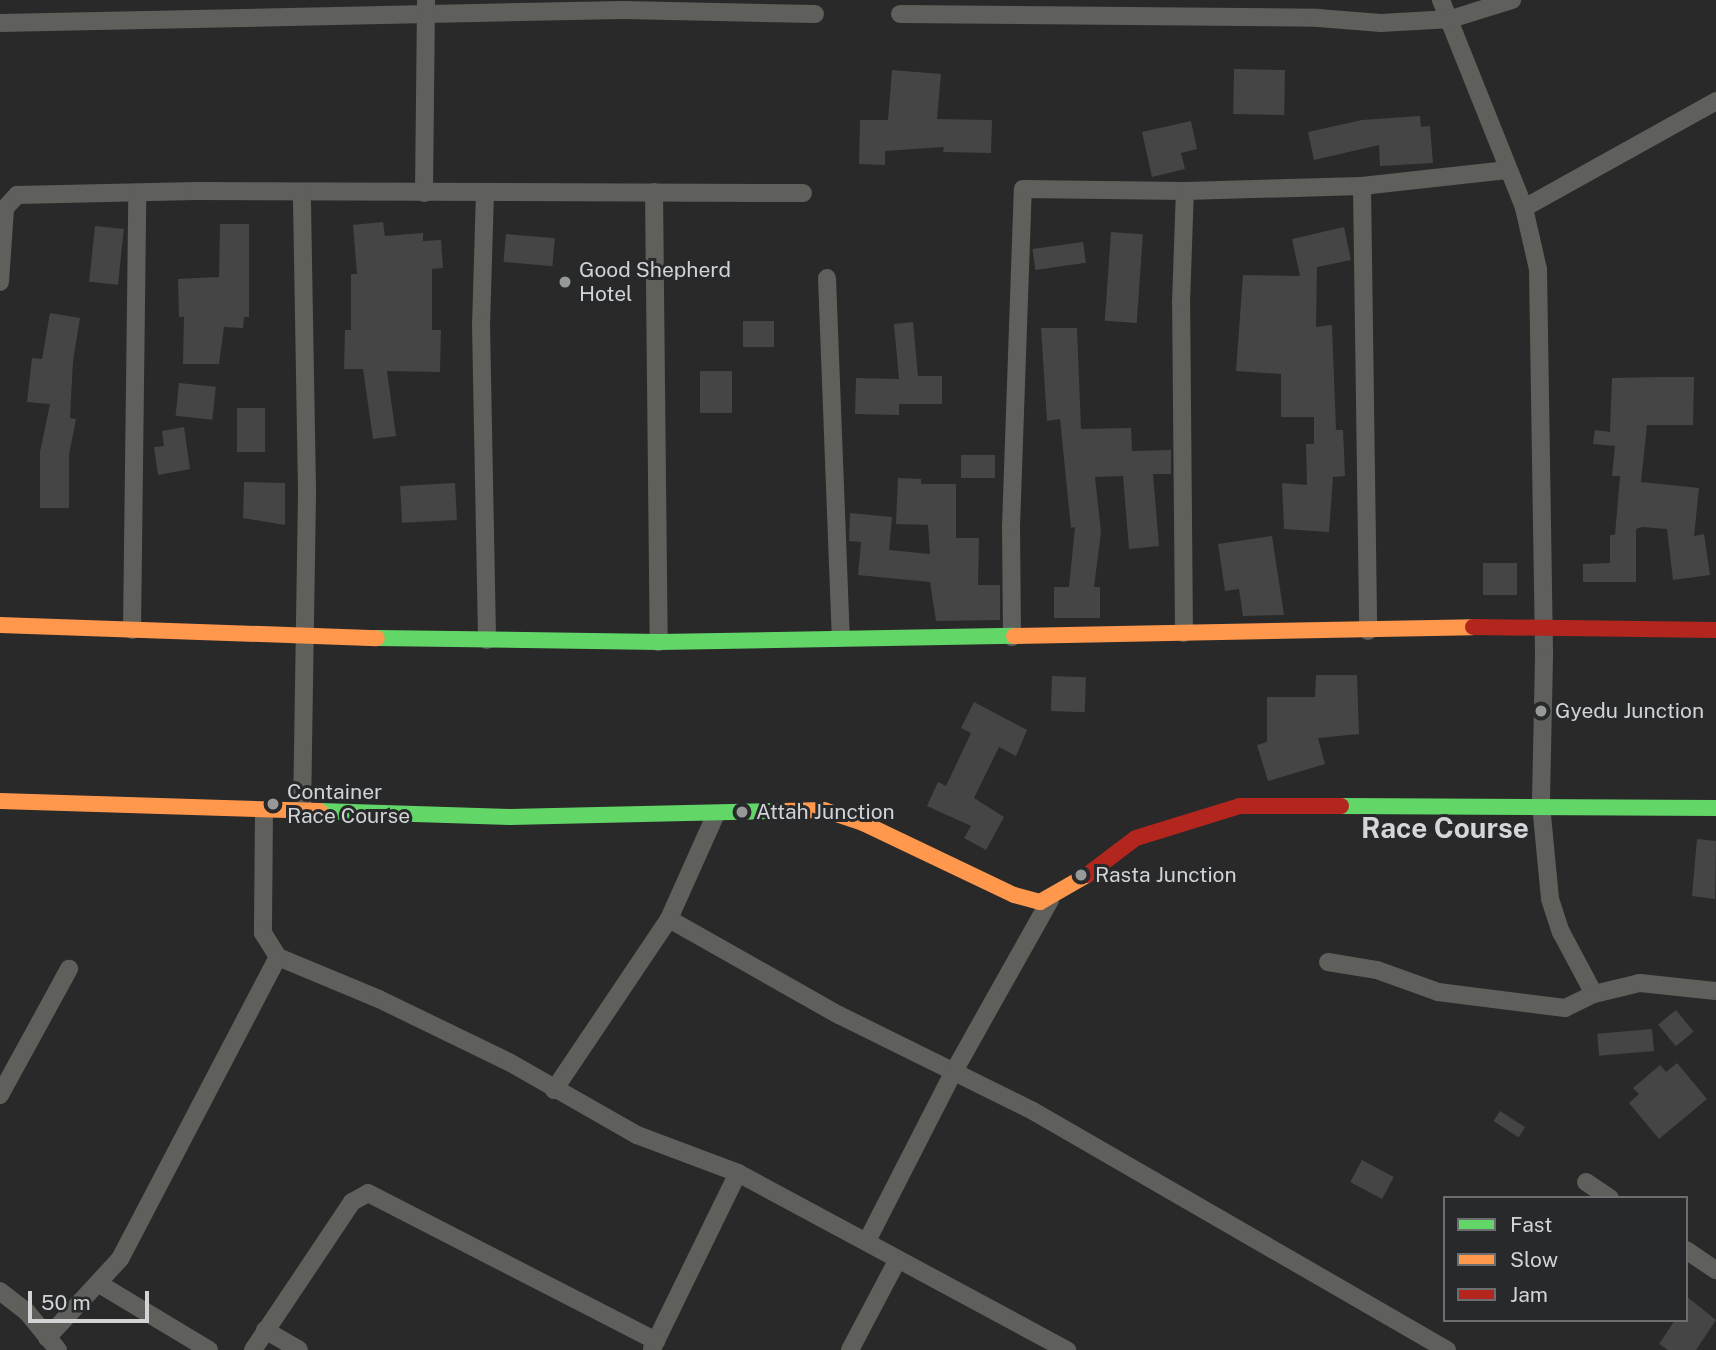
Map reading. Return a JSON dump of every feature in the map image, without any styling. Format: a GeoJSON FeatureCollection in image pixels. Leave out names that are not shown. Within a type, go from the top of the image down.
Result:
{"type":"FeatureCollection","features":[{"type":"Feature","properties":{"kind":"street"},"geometry":{"type":"LineString","coordinates":[[1441,0],[1451,19],[1507,170],[1524,208],[1538,269],[1544,626],[1541,805],[1550,899],[1561,932],[1594,994]]}},
{"type":"Feature","properties":{"kind":"street"},"geometry":{"type":"LineString","coordinates":[[900,14],[1318,18],[1381,23],[1451,19],[1512,0]]}},
{"type":"Feature","properties":{"kind":"street"},"geometry":{"type":"LineString","coordinates":[[0,23],[426,7],[815,14]]}},
{"type":"Feature","properties":{"kind":"street"},"geometry":{"type":"LineString","coordinates":[[424,193],[426,7]]}},
{"type":"Feature","properties":{"kind":"street"},"geometry":{"type":"LineString","coordinates":[[1524,208],[1716,101]]}},
{"type":"Feature","properties":{"kind":"street"},"geometry":{"type":"LineString","coordinates":[[1012,637],[1011,527],[1023,189],[1185,191],[1362,186],[1507,170]]}},
{"type":"Feature","properties":{"kind":"street"},"geometry":{"type":"LineString","coordinates":[[1362,186],[1368,631]]}},
{"type":"Feature","properties":{"kind":"street"},"geometry":{"type":"LineString","coordinates":[[1184,632],[1181,303],[1185,191]]}},
{"type":"Feature","properties":{"kind":"street"},"geometry":{"type":"LineString","coordinates":[[302,192],[302,813]]}},
{"type":"Feature","properties":{"kind":"street"},"geometry":{"type":"LineString","coordinates":[[0,282],[9,199],[17,195],[302,192],[803,193]]}},
{"type":"Feature","properties":{"kind":"street"},"geometry":{"type":"LineString","coordinates":[[485,192],[481,324],[487,640]]}},
{"type":"Feature","properties":{"kind":"street"},"geometry":{"type":"LineString","coordinates":[[654,192],[659,642]]}},
{"type":"Feature","properties":{"kind":"street"},"geometry":{"type":"LineString","coordinates":[[132,630],[137,193]]}},
{"type":"Feature","properties":{"kind":"street"},"geometry":{"type":"LineString","coordinates":[[827,278],[841,638]]}},
{"type":"Feature","properties":{"kind":"street"},"geometry":{"type":"LineString","coordinates":[[0,625],[304,636],[659,642],[1544,626],[1716,630]]}},
{"type":"Feature","properties":{"kind":"street"},"geometry":{"type":"LineString","coordinates":[[0,801],[302,813],[715,816],[824,810],[863,823],[1014,895],[1034,902],[1051,900]]}},
{"type":"Feature","properties":{"kind":"street"},"geometry":{"type":"LineString","coordinates":[[867,1241],[953,1073],[1051,900],[1136,838],[1240,806],[1541,805],[1716,808]]}},
{"type":"Feature","properties":{"kind":"street"},"geometry":{"type":"LineString","coordinates":[[264,811],[263,933],[278,957],[379,999],[509,1062],[637,1135],[738,1173],[867,1241],[897,1261],[1058,1348]]}},
{"type":"Feature","properties":{"kind":"street"},"geometry":{"type":"LineString","coordinates":[[554,1090],[669,919],[715,816]]}},
{"type":"Feature","properties":{"kind":"street"},"geometry":{"type":"LineString","coordinates":[[669,919],[953,1073],[1033,1111],[1447,1350]]}},
{"type":"Feature","properties":{"kind":"street"},"geometry":{"type":"LineString","coordinates":[[0,1291],[27,1312],[53,1344],[120,1259],[278,957]]}},
{"type":"Feature","properties":{"kind":"street"},"geometry":{"type":"LineString","coordinates":[[1328,962],[1377,970],[1437,992],[1565,1008],[1594,994],[1640,983],[1716,990]]}},
{"type":"Feature","properties":{"kind":"street"},"geometry":{"type":"LineString","coordinates":[[0,1095],[69,970]]}},
{"type":"Feature","properties":{"kind":"street"},"geometry":{"type":"LineString","coordinates":[[253,1350],[352,1202],[368,1193],[654,1345],[738,1173]]}},
{"type":"Feature","properties":{"kind":"street"},"geometry":{"type":"LineString","coordinates":[[1586,1181],[1607,1196]]}},
{"type":"Feature","properties":{"kind":"street"},"geometry":{"type":"LineString","coordinates":[[1688,1251],[1716,1270]]}},
{"type":"Feature","properties":{"kind":"street"},"geometry":{"type":"LineString","coordinates":[[850,1350],[897,1261]]}},
{"type":"Feature","properties":{"kind":"street"},"geometry":{"type":"LineString","coordinates":[[101,1285],[209,1350]]}},
{"type":"Feature","properties":{"kind":"street"},"geometry":{"type":"LineString","coordinates":[[265,1331],[299,1350]]}},
{"type":"Feature","properties":{"kind":"building"},"geometry":{"type":"Polygon","coordinates":[[[1234,69],[1285,70],[1284,115],[1233,114],[1234,69]]]}},
{"type":"Feature","properties":{"kind":"building"},"geometry":{"type":"Polygon","coordinates":[[[892,70],[941,74],[937,119],[992,120],[991,153],[943,152],[944,147],[885,151],[885,165],[859,164],[860,120],[888,120],[892,70]]]}},
{"type":"Feature","properties":{"kind":"building"},"geometry":{"type":"Polygon","coordinates":[[[1420,116],[1421,127],[1430,126],[1433,163],[1380,166],[1379,145],[1314,160],[1308,132],[1362,120],[1420,116]]]}},
{"type":"Feature","properties":{"kind":"building"},"geometry":{"type":"Polygon","coordinates":[[[1191,121],[1197,149],[1181,153],[1185,169],[1152,177],[1142,132],[1191,121]]]}},
{"type":"Feature","properties":{"kind":"building"},"geometry":{"type":"Polygon","coordinates":[[[383,222],[385,236],[423,233],[423,241],[441,240],[443,268],[432,269],[432,330],[441,330],[440,372],[387,371],[396,436],[373,439],[363,369],[344,369],[345,330],[351,330],[351,274],[357,274],[353,225],[383,222]]]}},
{"type":"Feature","properties":{"kind":"building"},"geometry":{"type":"Polygon","coordinates":[[[220,224],[249,224],[249,317],[244,317],[243,328],[224,327],[219,364],[183,364],[184,317],[179,317],[178,279],[219,277],[220,224]]]}},
{"type":"Feature","properties":{"kind":"building"},"geometry":{"type":"Polygon","coordinates":[[[95,226],[124,229],[118,285],[89,282],[95,226]]]}},
{"type":"Feature","properties":{"kind":"building"},"geometry":{"type":"Polygon","coordinates":[[[1344,227],[1351,260],[1317,267],[1316,327],[1332,325],[1336,430],[1343,430],[1345,476],[1333,477],[1329,532],[1284,529],[1282,483],[1307,485],[1306,444],[1314,444],[1314,417],[1281,417],[1281,374],[1236,371],[1243,275],[1300,276],[1292,239],[1344,227]]]}},
{"type":"Feature","properties":{"kind":"building"},"geometry":{"type":"Polygon","coordinates":[[[1111,232],[1143,234],[1137,323],[1105,321],[1111,232]]]}},
{"type":"Feature","properties":{"kind":"building"},"geometry":{"type":"Polygon","coordinates":[[[506,234],[555,238],[552,266],[504,262],[506,234]]]}},
{"type":"Feature","properties":{"kind":"building"},"geometry":{"type":"Polygon","coordinates":[[[1083,242],[1086,263],[1035,270],[1032,249],[1083,242]]]}},
{"type":"Feature","properties":{"kind":"building"},"geometry":{"type":"Polygon","coordinates":[[[50,313],[80,318],[73,361],[70,418],[76,419],[69,455],[69,508],[40,508],[40,452],[50,404],[27,402],[32,358],[42,359],[50,313]]]}},
{"type":"Feature","properties":{"kind":"building"},"geometry":{"type":"Polygon","coordinates":[[[743,321],[774,321],[774,347],[743,347],[743,321]]]}},
{"type":"Feature","properties":{"kind":"building"},"geometry":{"type":"Polygon","coordinates":[[[913,322],[918,376],[942,376],[942,404],[899,404],[899,415],[855,414],[856,378],[899,379],[894,324],[913,322]]]}},
{"type":"Feature","properties":{"kind":"building"},"geometry":{"type":"Polygon","coordinates":[[[1041,328],[1077,328],[1081,429],[1131,428],[1132,451],[1171,450],[1171,474],[1153,474],[1159,546],[1129,549],[1123,476],[1095,477],[1101,532],[1094,587],[1100,587],[1100,618],[1054,618],[1054,587],[1069,587],[1075,527],[1071,528],[1060,419],[1047,421],[1041,328]]]}},
{"type":"Feature","properties":{"kind":"building"},"geometry":{"type":"Polygon","coordinates":[[[700,371],[732,371],[732,413],[700,413],[700,371]]]}},
{"type":"Feature","properties":{"kind":"building"},"geometry":{"type":"Polygon","coordinates":[[[1694,377],[1693,425],[1647,425],[1641,482],[1699,488],[1694,536],[1704,534],[1710,575],[1673,580],[1667,529],[1642,527],[1636,529],[1636,582],[1583,582],[1583,564],[1610,563],[1610,535],[1615,535],[1620,476],[1612,476],[1615,446],[1593,444],[1595,430],[1610,432],[1612,378],[1694,377]]]}},
{"type":"Feature","properties":{"kind":"building"},"geometry":{"type":"Polygon","coordinates":[[[179,383],[216,387],[212,420],[176,416],[179,383]]]}},
{"type":"Feature","properties":{"kind":"building"},"geometry":{"type":"Polygon","coordinates":[[[237,408],[265,408],[265,452],[237,452],[237,408]]]}},
{"type":"Feature","properties":{"kind":"building"},"geometry":{"type":"Polygon","coordinates":[[[184,427],[190,469],[158,475],[154,447],[164,446],[162,431],[184,427]]]}},
{"type":"Feature","properties":{"kind":"building"},"geometry":{"type":"Polygon","coordinates":[[[961,455],[995,455],[995,478],[961,478],[961,455]]]}},
{"type":"Feature","properties":{"kind":"building"},"geometry":{"type":"Polygon","coordinates":[[[898,478],[921,479],[921,484],[956,484],[956,538],[979,538],[978,585],[1000,585],[1000,620],[936,621],[930,582],[858,575],[861,542],[849,541],[850,513],[892,517],[889,550],[930,554],[928,525],[896,524],[898,478]]]}},
{"type":"Feature","properties":{"kind":"building"},"geometry":{"type":"Polygon","coordinates":[[[244,482],[285,483],[285,525],[243,518],[244,482]]]}},
{"type":"Feature","properties":{"kind":"building"},"geometry":{"type":"Polygon","coordinates":[[[455,483],[457,520],[402,523],[400,486],[455,483]]]}},
{"type":"Feature","properties":{"kind":"building"},"geometry":{"type":"Polygon","coordinates":[[[1272,536],[1284,615],[1243,616],[1239,589],[1225,591],[1218,544],[1272,536]]]}},
{"type":"Feature","properties":{"kind":"building"},"geometry":{"type":"Polygon","coordinates":[[[1483,563],[1517,563],[1517,595],[1483,595],[1483,563]]]}},
{"type":"Feature","properties":{"kind":"building"},"geometry":{"type":"Polygon","coordinates":[[[1316,675],[1357,675],[1359,734],[1318,738],[1325,764],[1268,781],[1257,745],[1267,742],[1267,697],[1315,697],[1316,675]]]}},
{"type":"Feature","properties":{"kind":"building"},"geometry":{"type":"Polygon","coordinates":[[[1052,676],[1086,677],[1085,712],[1051,711],[1052,676]]]}},
{"type":"Feature","properties":{"kind":"building"},"geometry":{"type":"Polygon","coordinates":[[[974,702],[1027,730],[1016,756],[999,747],[974,798],[1004,817],[986,850],[964,838],[971,826],[927,806],[938,782],[946,786],[971,733],[961,728],[974,702]]]}},
{"type":"Feature","properties":{"kind":"building"},"geometry":{"type":"Polygon","coordinates":[[[1697,839],[1716,841],[1715,899],[1692,896],[1697,839]]]}},
{"type":"Feature","properties":{"kind":"building"},"geometry":{"type":"Polygon","coordinates":[[[1676,1010],[1694,1032],[1676,1046],[1658,1024],[1676,1010]]]}},
{"type":"Feature","properties":{"kind":"building"},"geometry":{"type":"Polygon","coordinates":[[[1652,1029],[1654,1051],[1599,1056],[1597,1034],[1652,1029]]]}},
{"type":"Feature","properties":{"kind":"building"},"geometry":{"type":"Polygon","coordinates":[[[1677,1063],[1707,1099],[1659,1139],[1629,1103],[1639,1094],[1633,1088],[1660,1065],[1666,1072],[1677,1063]]]}},
{"type":"Feature","properties":{"kind":"building"},"geometry":{"type":"Polygon","coordinates":[[[1500,1111],[1525,1127],[1519,1137],[1493,1121],[1500,1111]]]}},
{"type":"Feature","properties":{"kind":"building"},"geometry":{"type":"Polygon","coordinates":[[[1362,1160],[1394,1177],[1382,1199],[1350,1182],[1362,1160]]]}},
{"type":"Feature","properties":{"kind":"building"},"geometry":{"type":"Polygon","coordinates":[[[1688,1298],[1716,1320],[1696,1350],[1668,1350],[1659,1344],[1674,1322],[1688,1322],[1688,1298]]]}},
{"type":"Feature","properties":{"kind":"traffic: fast"},"geometry":{"type":"LineString","coordinates":[[377,638],[659,642],[1014,636]]}},
{"type":"Feature","properties":{"kind":"traffic: fast"},"geometry":{"type":"LineString","coordinates":[[1341,806],[1716,808]]}},
{"type":"Feature","properties":{"kind":"traffic: fast"},"geometry":{"type":"LineString","coordinates":[[320,811],[510,817],[783,811]]}},
{"type":"Feature","properties":{"kind":"traffic: slow"},"geometry":{"type":"LineString","coordinates":[[0,625],[377,638]]}},
{"type":"Feature","properties":{"kind":"traffic: slow"},"geometry":{"type":"LineString","coordinates":[[1014,636],[1473,627]]}},
{"type":"Feature","properties":{"kind":"traffic: slow"},"geometry":{"type":"LineString","coordinates":[[0,801],[320,811]]}},
{"type":"Feature","properties":{"kind":"traffic: slow"},"geometry":{"type":"LineString","coordinates":[[783,811],[824,810],[863,823],[1014,895],[1040,902],[1087,875]]}},
{"type":"Feature","properties":{"kind":"traffic: jam"},"geometry":{"type":"LineString","coordinates":[[1473,627],[1716,630]]}},
{"type":"Feature","properties":{"kind":"traffic: jam"},"geometry":{"type":"LineString","coordinates":[[1087,875],[1136,838],[1240,806],[1341,806]]}},
{"type":"Feature","properties":{"kind":"place","name":"Good Shepherd Hotel"},"geometry":{"type":"Point","coordinates":[565,282]}},
{"type":"Feature","properties":{"kind":"place","name":"Gyedu Junction"},"geometry":{"type":"Point","coordinates":[1541,711]}},
{"type":"Feature","properties":{"kind":"place","name":"Container Race Course"},"geometry":{"type":"Point","coordinates":[273,804]}},
{"type":"Feature","properties":{"kind":"place","name":"Attah Junction"},"geometry":{"type":"Point","coordinates":[742,812]}},
{"type":"Feature","properties":{"kind":"place","name":"Rasta Junction"},"geometry":{"type":"Point","coordinates":[1081,875]}},
{"type":"Feature","properties":{"kind":"district","name":"Race Course"},"geometry":{"type":"Point","coordinates":[1445,828]}}]}
